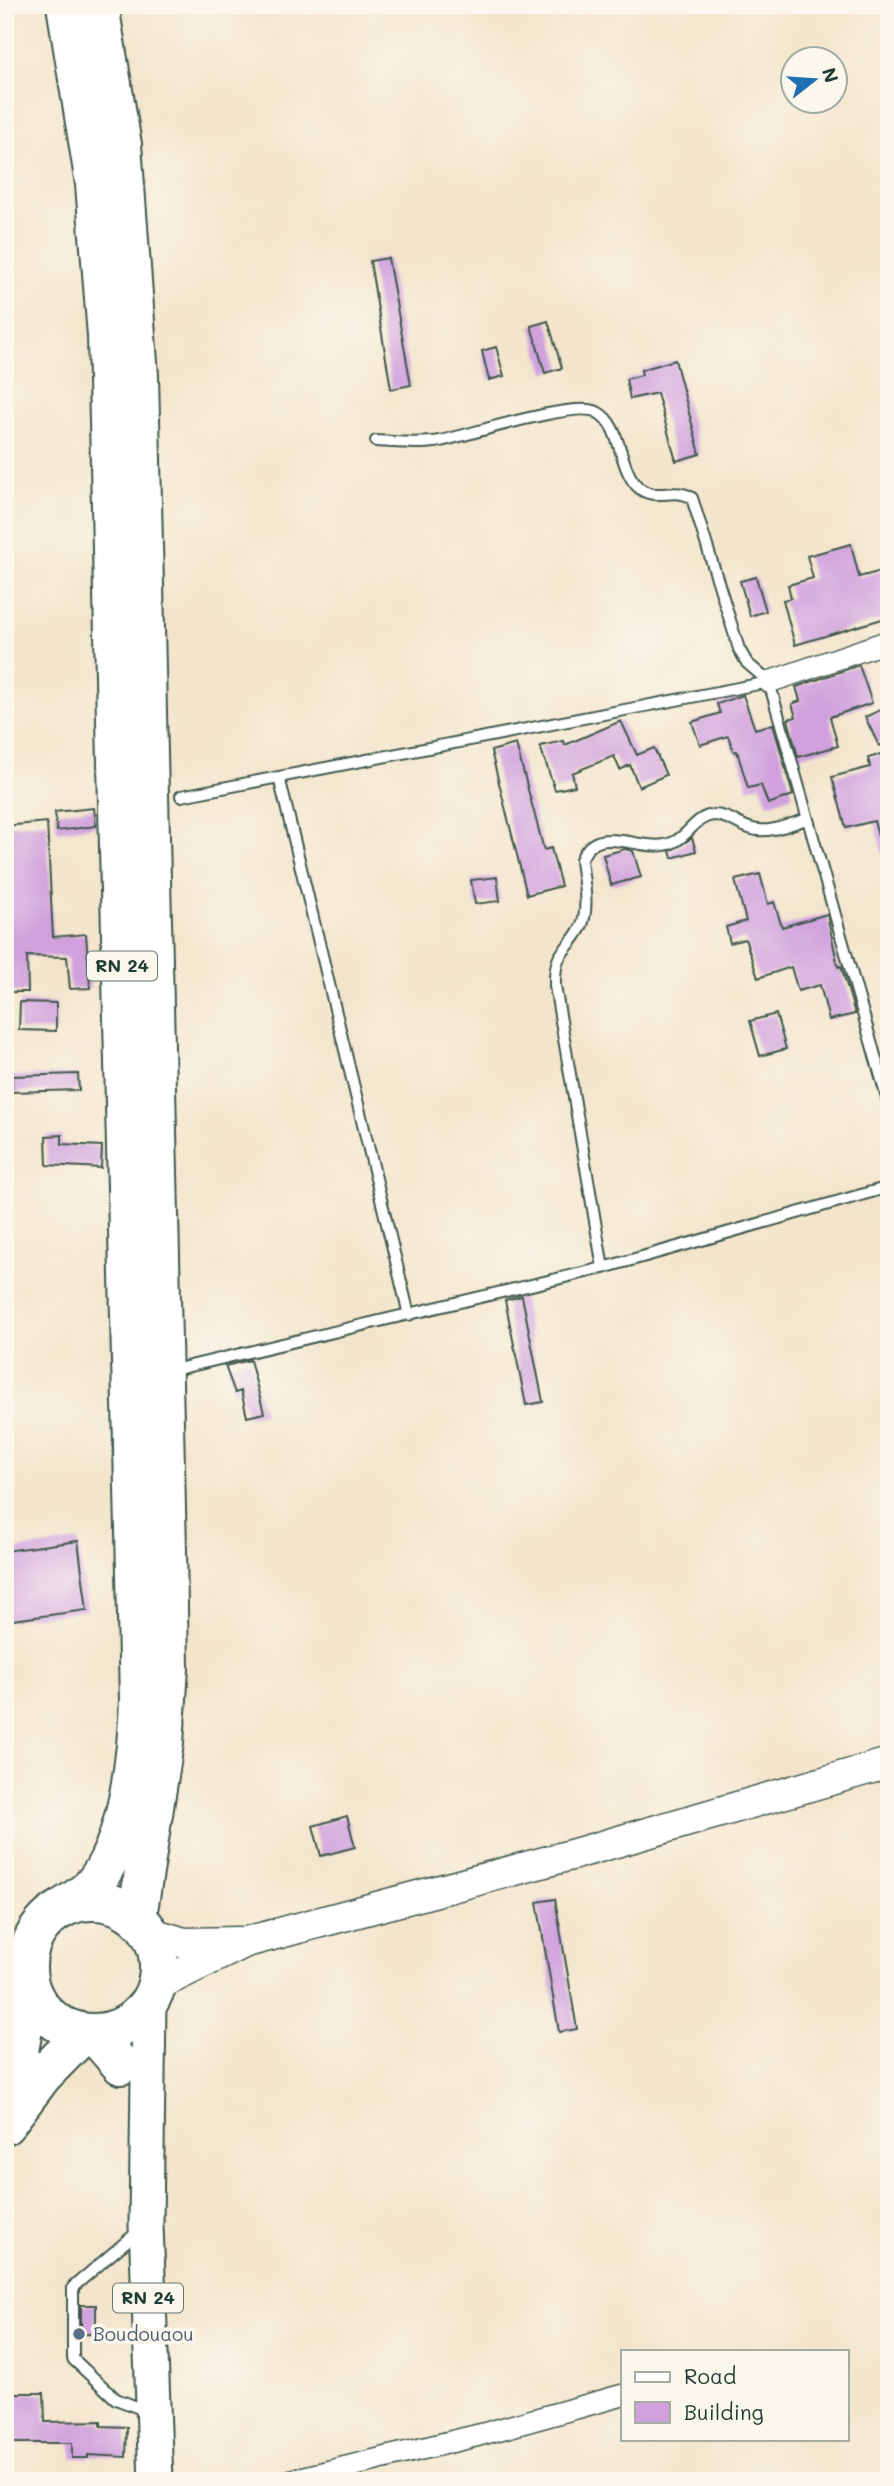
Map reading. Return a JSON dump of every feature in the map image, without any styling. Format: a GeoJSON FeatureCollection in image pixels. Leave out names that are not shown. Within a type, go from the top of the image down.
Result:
{"type":"FeatureCollection","features":[{"type":"Feature","properties":{"kind":"highway","name":"RN 24"},"geometry":{"type":"LineString","coordinates":[[64,1907],[91,1887],[106,1862],[121,1826],[137,1742],[139,1701],[107,336],[95,184],[66,5]]}},
{"type":"Feature","properties":{"kind":"highway","name":"RN 24"},"geometry":{"type":"LineString","coordinates":[[99,5],[122,145],[139,376],[163,1372],[169,1668],[164,1743],[143,1924]]}},
{"type":"Feature","properties":{"kind":"highway"},"geometry":{"type":"LineString","coordinates":[[5,2080],[18,2057],[30,1989],[26,1970],[32,1941],[48,1918],[64,1907],[83,1901],[102,1901],[121,1907],[143,1924],[158,1958],[153,1995],[125,2024],[89,2033],[66,2028],[51,2018],[30,1989]]}},
{"type":"Feature","properties":{"kind":"highway"},"geometry":{"type":"LineString","coordinates":[[5,2125],[52,2065],[89,2033]]}},
{"type":"Feature","properties":{"kind":"highway"},"geometry":{"type":"LineString","coordinates":[[89,2033],[121,2065]]}},
{"type":"Feature","properties":{"kind":"main road"},"geometry":{"type":"LineString","coordinates":[[143,1924],[184,1943],[246,1942],[571,1855],[889,1763]]}},
{"type":"Feature","properties":{"kind":"main road"},"geometry":{"type":"LineString","coordinates":[[149,2116],[153,1995],[246,1942]]}},
{"type":"Feature","properties":{"kind":"main road"},"geometry":{"type":"LineString","coordinates":[[52,2065],[72,2054],[81,2053],[121,2065],[149,2116]]}},
{"type":"Feature","properties":{"kind":"main road","name":"RN 24"},"geometry":{"type":"LineString","coordinates":[[149,2116],[146,2225],[151,2413],[156,2481]]}},
{"type":"Feature","properties":{"kind":"street"},"geometry":{"type":"LineString","coordinates":[[769,682],[889,641]]}},
{"type":"Feature","properties":{"kind":"street"},"geometry":{"type":"LineString","coordinates":[[289,2481],[479,2435],[621,2396]]}},
{"type":"Feature","properties":{"kind":"lane"},"geometry":{"type":"LineString","coordinates":[[376,441],[438,441],[572,409],[596,411],[608,421],[628,473],[640,489],[658,496],[682,493],[692,498],[739,649],[747,663],[769,682],[889,1105]]}},
{"type":"Feature","properties":{"kind":"lane"},"geometry":{"type":"LineString","coordinates":[[181,796],[769,682]]}},
{"type":"Feature","properties":{"kind":"lane"},"geometry":{"type":"LineString","coordinates":[[279,777],[409,1315]]}},
{"type":"Feature","properties":{"kind":"lane"},"geometry":{"type":"LineString","coordinates":[[603,1268],[555,986],[555,964],[559,954],[583,919],[581,860],[585,851],[596,842],[615,838],[643,846],[662,846],[680,838],[704,817],[713,815],[760,830],[807,818]]}},
{"type":"Feature","properties":{"kind":"lane"},"geometry":{"type":"LineString","coordinates":[[163,1372],[603,1268],[889,1187]]}},
{"type":"Feature","properties":{"kind":"lane"},"geometry":{"type":"LineString","coordinates":[[146,2225],[74,2287],[73,2359],[116,2399],[151,2413]]}},
{"type":"Feature","properties":{"kind":"building"},"geometry":{"type":"Polygon","coordinates":[[[388,258],[411,385],[391,389],[370,261],[388,258]]]}},
{"type":"Feature","properties":{"kind":"building"},"geometry":{"type":"Polygon","coordinates":[[[548,321],[562,368],[545,373],[531,326],[548,321]]]}},
{"type":"Feature","properties":{"kind":"building"},"geometry":{"type":"Polygon","coordinates":[[[496,347],[504,376],[489,380],[482,351],[496,347]]]}},
{"type":"Feature","properties":{"kind":"building"},"geometry":{"type":"Polygon","coordinates":[[[675,360],[700,454],[676,461],[657,393],[630,399],[626,379],[642,375],[641,370],[675,360]]]}},
{"type":"Feature","properties":{"kind":"building"},"geometry":{"type":"Polygon","coordinates":[[[851,544],[859,577],[889,569],[889,617],[795,645],[783,600],[791,598],[788,585],[813,578],[807,556],[851,544]]]}},
{"type":"Feature","properties":{"kind":"building"},"geometry":{"type":"Polygon","coordinates":[[[756,577],[766,611],[750,616],[740,581],[756,577]]]}},
{"type":"Feature","properties":{"kind":"building"},"geometry":{"type":"Polygon","coordinates":[[[859,665],[872,703],[830,717],[838,746],[798,757],[788,719],[796,717],[792,704],[800,701],[796,687],[859,665]]]}},
{"type":"Feature","properties":{"kind":"building"},"geometry":{"type":"Polygon","coordinates":[[[743,695],[755,729],[773,724],[793,795],[768,804],[761,785],[748,788],[737,751],[734,752],[728,736],[700,745],[692,722],[720,713],[717,704],[743,695]]]}},
{"type":"Feature","properties":{"kind":"building"},"geometry":{"type":"Polygon","coordinates":[[[889,706],[889,742],[879,746],[865,717],[889,706]]]}},
{"type":"Feature","properties":{"kind":"building"},"geometry":{"type":"Polygon","coordinates":[[[621,721],[637,755],[654,748],[666,775],[639,787],[630,765],[620,770],[614,756],[572,773],[575,786],[555,790],[540,746],[564,741],[565,745],[621,721]]]}},
{"type":"Feature","properties":{"kind":"building"},"geometry":{"type":"Polygon","coordinates":[[[516,744],[544,850],[551,848],[561,886],[527,895],[491,751],[516,744]]]}},
{"type":"Feature","properties":{"kind":"building"},"geometry":{"type":"Polygon","coordinates":[[[889,752],[889,859],[884,859],[874,821],[846,828],[832,777],[870,767],[868,758],[889,752]]]}},
{"type":"Feature","properties":{"kind":"building"},"geometry":{"type":"Polygon","coordinates":[[[94,808],[96,826],[57,831],[55,812],[94,808]]]}},
{"type":"Feature","properties":{"kind":"building"},"geometry":{"type":"Polygon","coordinates":[[[47,822],[53,937],[86,934],[90,988],[70,989],[67,957],[27,956],[28,992],[5,992],[5,826],[47,822]]]}},
{"type":"Feature","properties":{"kind":"building"},"geometry":{"type":"Polygon","coordinates":[[[692,838],[696,851],[672,858],[670,851],[692,838]]]}},
{"type":"Feature","properties":{"kind":"building"},"geometry":{"type":"Polygon","coordinates":[[[625,849],[633,851],[641,877],[611,885],[603,855],[625,849]]]}},
{"type":"Feature","properties":{"kind":"building"},"geometry":{"type":"Polygon","coordinates":[[[760,874],[768,904],[774,902],[782,927],[827,914],[838,967],[841,966],[855,1014],[829,1020],[820,985],[798,991],[791,967],[758,978],[745,939],[730,943],[726,927],[746,921],[735,880],[760,874]]]}},
{"type":"Feature","properties":{"kind":"building"},"geometry":{"type":"Polygon","coordinates":[[[497,877],[500,901],[475,904],[471,880],[497,877]]]}},
{"type":"Feature","properties":{"kind":"building"},"geometry":{"type":"Polygon","coordinates":[[[20,1002],[56,1003],[56,1031],[19,1030],[20,1002]]]}},
{"type":"Feature","properties":{"kind":"building"},"geometry":{"type":"Polygon","coordinates":[[[776,1014],[786,1049],[760,1056],[750,1021],[776,1014]]]}},
{"type":"Feature","properties":{"kind":"building"},"geometry":{"type":"Polygon","coordinates":[[[78,1074],[79,1090],[12,1092],[12,1076],[78,1074]]]}},
{"type":"Feature","properties":{"kind":"building"},"geometry":{"type":"Polygon","coordinates":[[[62,1135],[62,1144],[102,1146],[101,1168],[47,1165],[46,1136],[62,1135]]]}},
{"type":"Feature","properties":{"kind":"building"},"geometry":{"type":"Polygon","coordinates":[[[522,1296],[543,1402],[526,1405],[505,1300],[522,1296]]]}},
{"type":"Feature","properties":{"kind":"building"},"geometry":{"type":"Polygon","coordinates":[[[250,1360],[264,1413],[247,1417],[241,1391],[235,1393],[225,1366],[250,1360]]]}},
{"type":"Feature","properties":{"kind":"building"},"geometry":{"type":"Polygon","coordinates":[[[78,1541],[87,1610],[5,1621],[5,1551],[78,1541]]]}},
{"type":"Feature","properties":{"kind":"building"},"geometry":{"type":"Polygon","coordinates":[[[347,1816],[355,1847],[321,1856],[313,1826],[347,1816]]]}},
{"type":"Feature","properties":{"kind":"building"},"geometry":{"type":"Polygon","coordinates":[[[555,1899],[577,2029],[559,2032],[537,1902],[555,1899]]]}},
{"type":"Feature","properties":{"kind":"building"},"geometry":{"type":"Polygon","coordinates":[[[81,2305],[96,2305],[96,2334],[81,2334],[81,2305]]]}},
{"type":"Feature","properties":{"kind":"building"},"geometry":{"type":"Polygon","coordinates":[[[13,2393],[44,2393],[45,2422],[101,2421],[101,2426],[127,2427],[126,2457],[88,2455],[88,2458],[72,2458],[72,2443],[13,2443],[13,2393]]]}},
{"type":"Feature","properties":{"kind":"place","name":"Boudouaou"},"geometry":{"type":"Point","coordinates":[79,2334]}}]}
